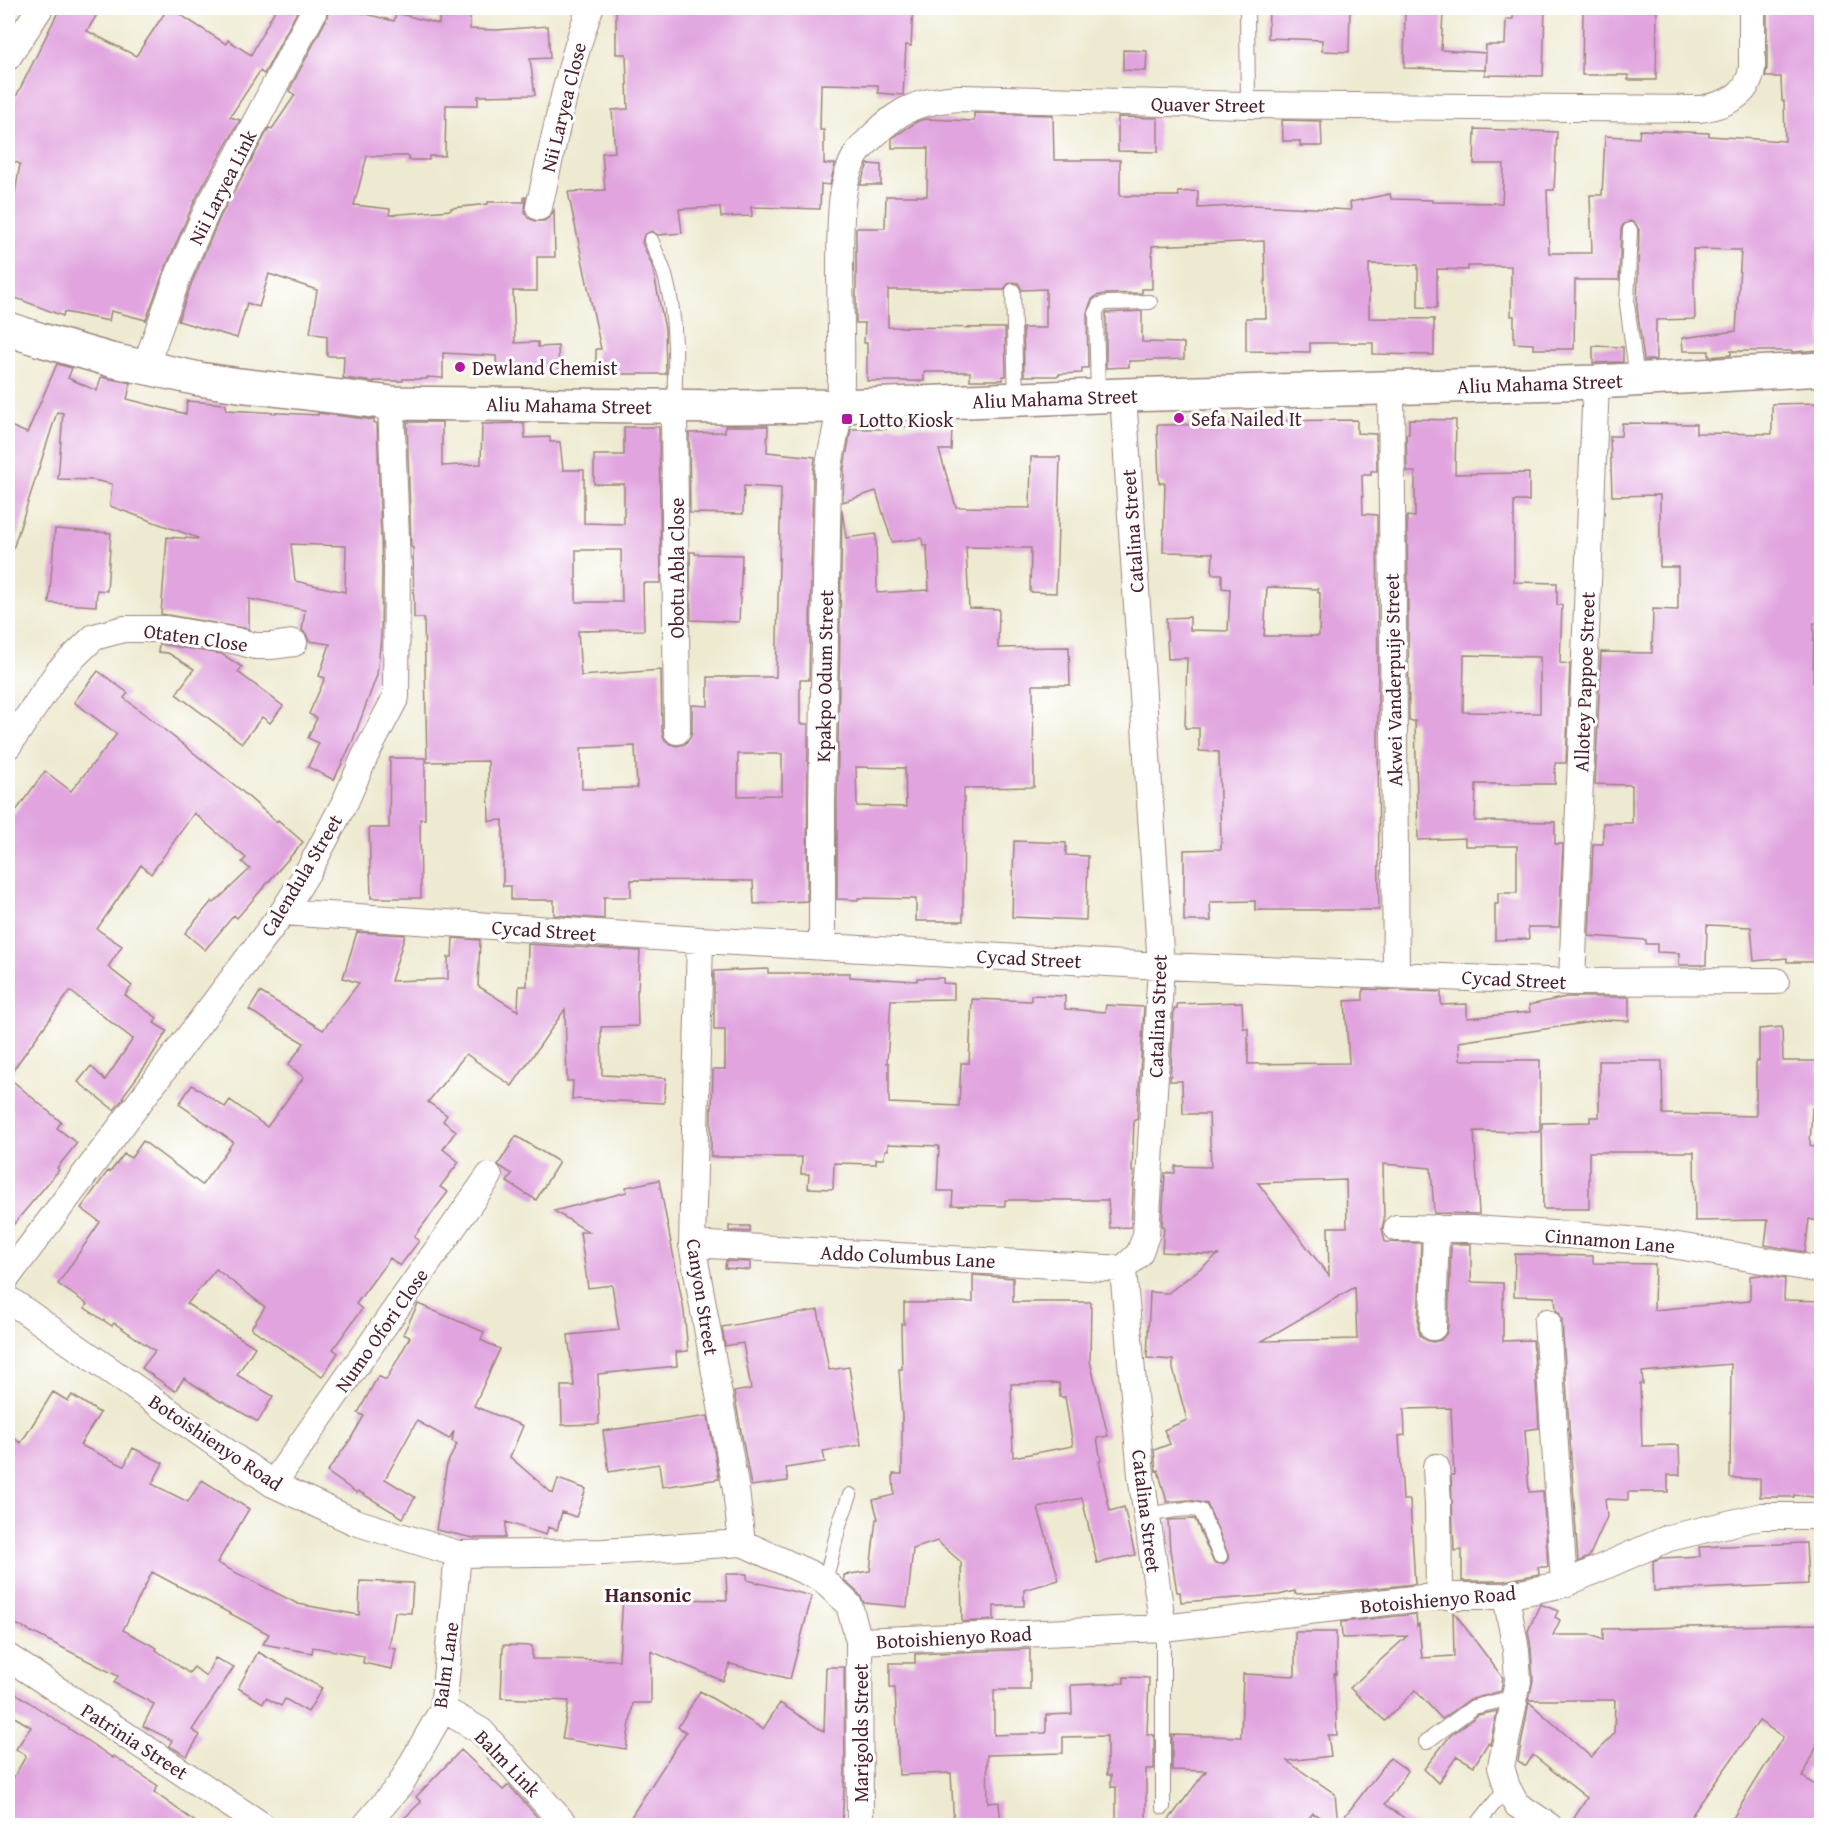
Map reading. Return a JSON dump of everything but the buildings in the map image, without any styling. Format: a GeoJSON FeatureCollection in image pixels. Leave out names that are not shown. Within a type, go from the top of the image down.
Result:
{"type":"FeatureCollection","features":[{"type":"Feature","properties":{"kind":"street"},"geometry":{"type":"LineString","coordinates":[[8,57],[40,8]]}},
{"type":"Feature","properties":{"kind":"street","name":"Nii Laryea Close"},"geometry":{"type":"LineString","coordinates":[[539,207],[558,120],[590,8]]}},
{"type":"Feature","properties":{"kind":"street","name":"Quaver Street"},"geometry":{"type":"LineString","coordinates":[[840,406],[841,205],[856,155],[888,121],[912,106],[936,100],[959,98],[1248,105],[1700,110],[1728,101],[1743,92],[1747,86],[1752,68],[1752,8]]}},
{"type":"Feature","properties":{"kind":"street","name":"Nii Laryea Link"},"geometry":{"type":"LineString","coordinates":[[145,367],[177,276],[208,208],[313,13]]}},
{"type":"Feature","properties":{"kind":"street","name":"Aliu Mahama Street"},"geometry":{"type":"LineString","coordinates":[[8,329],[145,367],[239,386],[391,403],[840,406],[1596,382],[1821,369]]}},
{"type":"Feature","properties":{"kind":"street","name":"Allotey Pappoe Street"},"geometry":{"type":"LineString","coordinates":[[1572,982],[1596,382]]}},
{"type":"Feature","properties":{"kind":"street","name":"Akwei Vanderpuije Street"},"geometry":{"type":"LineString","coordinates":[[1391,387],[1396,974]]}},
{"type":"Feature","properties":{"kind":"street","name":"Catalina Street"},"geometry":{"type":"LineString","coordinates":[[1110,396],[1161,966],[1146,1235],[1139,1254],[1123,1269],[1141,1475],[1163,1628]]}},
{"type":"Feature","properties":{"kind":"street","name":"Calendula Street"},"geometry":{"type":"LineString","coordinates":[[8,1276],[283,912],[346,800],[365,756],[396,697],[397,567],[391,403]]}},
{"type":"Feature","properties":{"kind":"street","name":"Obotu Abla Close"},"geometry":{"type":"LineString","coordinates":[[675,406],[677,731]]}},
{"type":"Feature","properties":{"kind":"street","name":"Kpakpo Odum Street"},"geometry":{"type":"LineString","coordinates":[[822,946],[828,476],[830,453],[840,406]]}},
{"type":"Feature","properties":{"kind":"street","name":"Otaten Close"},"geometry":{"type":"LineString","coordinates":[[8,746],[58,672],[94,637],[124,629],[166,629],[255,646],[294,643]]}},
{"type":"Feature","properties":{"kind":"street","name":"Cycad Street"},"geometry":{"type":"LineString","coordinates":[[283,912],[700,940],[1161,966],[1572,982],[1776,981]]}},
{"type":"Feature","properties":{"kind":"street","name":"Canyon Street"},"geometry":{"type":"LineString","coordinates":[[700,940],[692,1244],[736,1490],[742,1544]]}},
{"type":"Feature","properties":{"kind":"street","name":"Numo Ofori Close"},"geometry":{"type":"LineString","coordinates":[[273,1484],[489,1176]]}},
{"type":"Feature","properties":{"kind":"street","name":"Cinnamon Lane"},"geometry":{"type":"LineString","coordinates":[[1397,1228],[1586,1236],[1660,1243],[1821,1270]]}},
{"type":"Feature","properties":{"kind":"street"},"geometry":{"type":"LineString","coordinates":[[1432,1327],[1436,1228]]}},
{"type":"Feature","properties":{"kind":"street","name":"Addo Columbus Lane"},"geometry":{"type":"LineString","coordinates":[[692,1244],[1123,1269]]}},
{"type":"Feature","properties":{"kind":"street","name":"Botoishienyo Road"},"geometry":{"type":"LineString","coordinates":[[8,1299],[273,1484],[356,1522],[458,1554],[604,1552],[742,1544],[822,1579],[849,1605],[859,1641],[1163,1628],[1439,1596],[1506,1596],[1564,1584],[1668,1538],[1762,1516],[1821,1516]]}},
{"type":"Feature","properties":{"kind":"street"},"geometry":{"type":"LineString","coordinates":[[1547,1322],[1564,1584]]}},
{"type":"Feature","properties":{"kind":"street"},"geometry":{"type":"LineString","coordinates":[[1436,1467],[1439,1596]]}},
{"type":"Feature","properties":{"kind":"street","name":"Balm Lane"},"geometry":{"type":"LineString","coordinates":[[365,1826],[400,1785],[443,1709],[458,1554]]}},
{"type":"Feature","properties":{"kind":"street"},"geometry":{"type":"LineString","coordinates":[[1506,1596],[1516,1650],[1518,1681],[1501,1767],[1507,1787],[1516,1804],[1549,1826]]}},
{"type":"Feature","properties":{"kind":"street","name":"Marigolds Street"},"geometry":{"type":"LineString","coordinates":[[859,1641],[860,1826]]}},
{"type":"Feature","properties":{"kind":"street","name":"Patrinia Street"},"geometry":{"type":"LineString","coordinates":[[8,1657],[263,1826]]}},
{"type":"Feature","properties":{"kind":"street","name":"Balm Link"},"geometry":{"type":"LineString","coordinates":[[443,1709],[481,1731],[566,1826]]}},
{"type":"Feature","properties":{"kind":"lane"},"geometry":{"type":"LineString","coordinates":[[1247,8],[1248,105]]}},
{"type":"Feature","properties":{"kind":"lane"},"geometry":{"type":"LineString","coordinates":[[1630,230],[1627,304],[1637,379]]}},
{"type":"Feature","properties":{"kind":"lane"},"geometry":{"type":"LineString","coordinates":[[651,240],[666,278],[672,309],[676,346],[675,406]]}},
{"type":"Feature","properties":{"kind":"lane"},"geometry":{"type":"LineString","coordinates":[[1013,291],[1016,399]]}},
{"type":"Feature","properties":{"kind":"lane"},"geometry":{"type":"LineString","coordinates":[[1110,396],[1096,313],[1100,305],[1107,303],[1150,302]]}},
{"type":"Feature","properties":{"kind":"lane"},"geometry":{"type":"LineString","coordinates":[[825,1582],[840,1522],[850,1495]]}},
{"type":"Feature","properties":{"kind":"lane"},"geometry":{"type":"LineString","coordinates":[[1147,1515],[1186,1509],[1201,1511],[1220,1556]]}},
{"type":"Feature","properties":{"kind":"lane"},"geometry":{"type":"LineString","coordinates":[[1163,1628],[1163,1807]]}},
{"type":"Feature","properties":{"kind":"lane"},"geometry":{"type":"LineString","coordinates":[[1426,1742],[1474,1707],[1515,1697]]}},
{"type":"Feature","properties":{"kind":"lane"},"geometry":{"type":"LineString","coordinates":[[1476,1826],[1507,1787]]}},
{"type":"Feature","properties":{"kind":"place","name":"Dewland Chemist"},"geometry":{"type":"Point","coordinates":[460,367]}},
{"type":"Feature","properties":{"kind":"place","name":"Sefa Nailed It"},"geometry":{"type":"Point","coordinates":[1179,418]}},
{"type":"Feature","properties":{"kind":"place","name":"Lotto Kiosk"},"geometry":{"type":"Point","coordinates":[847,419]}},
{"type":"Feature","properties":{"kind":"district","name":"Hansonic"},"geometry":{"type":"Point","coordinates":[648,1594]}}]}
